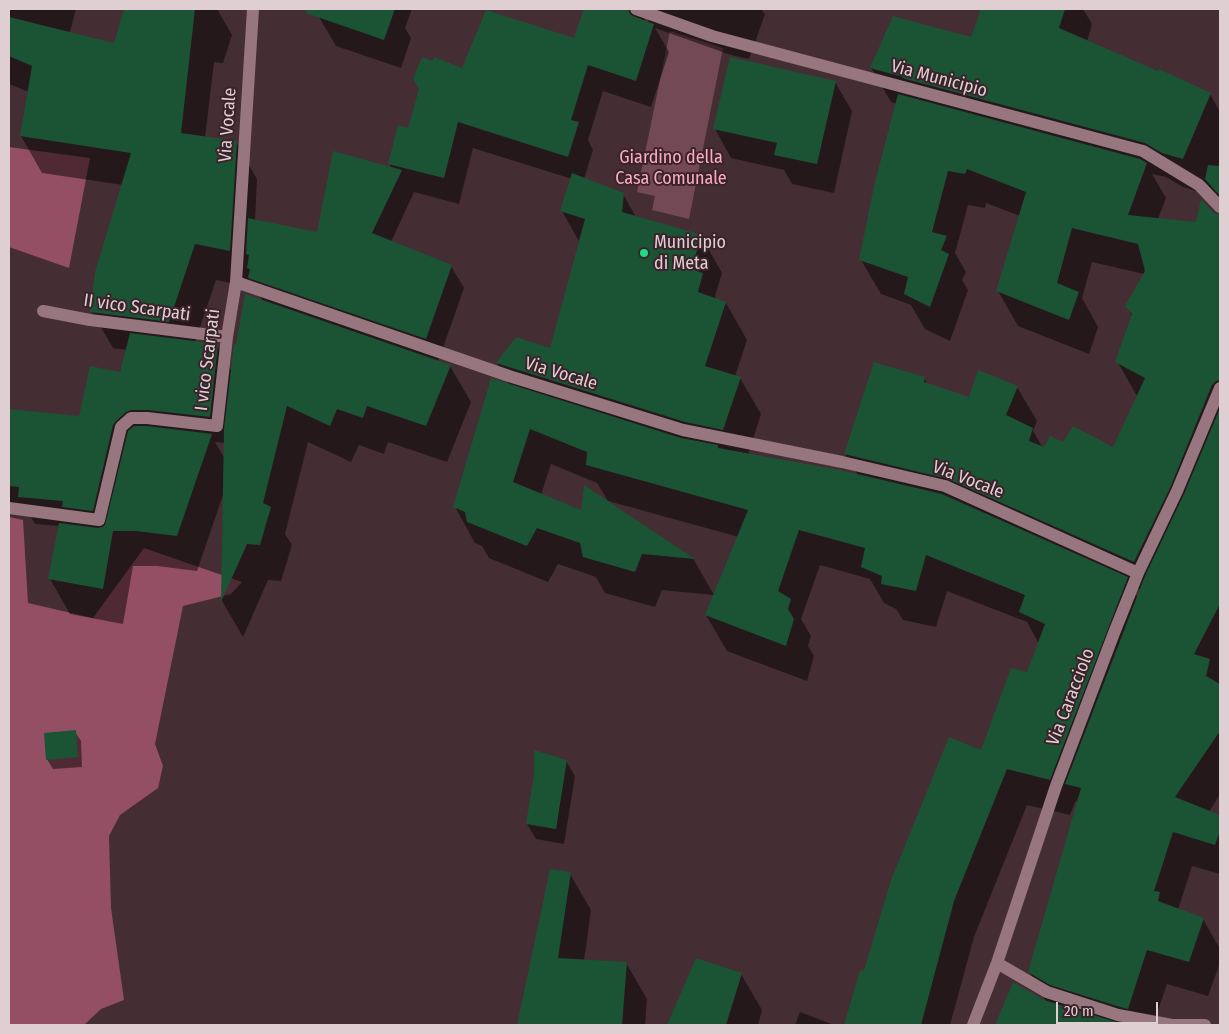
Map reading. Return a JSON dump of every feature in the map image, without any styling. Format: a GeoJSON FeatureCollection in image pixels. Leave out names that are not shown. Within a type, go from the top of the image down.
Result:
{"type":"FeatureCollection","features":[{"type":"Feature","properties":{"kind":"street","name":"Via Vocale"},"geometry":{"type":"LineString","coordinates":[[253,9],[236,282],[509,376],[683,430],[842,462],[945,486],[1138,573]]}},
{"type":"Feature","properties":{"kind":"street","name":"Via Municipio"},"geometry":{"type":"LineString","coordinates":[[636,9],[712,36],[1143,151],[1199,185],[1220,207]]}},
{"type":"Feature","properties":{"kind":"street","name":"I vico Scarpati"},"geometry":{"type":"LineString","coordinates":[[9,508],[99,520],[121,427],[131,418],[218,426],[227,337],[236,282]]}},
{"type":"Feature","properties":{"kind":"street","name":"II vico Scarpati"},"geometry":{"type":"LineString","coordinates":[[44,311],[90,320],[227,337]]}},
{"type":"Feature","properties":{"kind":"street","name":"Via Caracciolo"},"geometry":{"type":"LineString","coordinates":[[973,1025],[997,963],[1056,786],[1110,642],[1138,573],[1177,491],[1220,388]]}},
{"type":"Feature","properties":{"kind":"street"},"geometry":{"type":"LineString","coordinates":[[997,963],[1047,992],[1118,1015],[1172,1024],[1205,1025]]}},
{"type":"Feature","properties":{"kind":"green space","name":"Giardino della Casa Comunale"},"geometry":{"type":"Polygon","coordinates":[[[670,31],[723,48],[689,219],[652,210],[655,196],[637,192],[670,31]]]}},
{"type":"Feature","properties":{"kind":"shaded area"},"geometry":{"type":"Polygon","coordinates":[[[9,147],[90,158],[69,268],[9,247],[9,147]]]}},
{"type":"Feature","properties":{"kind":"shaded area"},"geometry":{"type":"Polygon","coordinates":[[[9,517],[23,520],[28,603],[93,618],[144,548],[242,582],[231,594],[183,606],[155,744],[163,766],[158,788],[120,815],[109,836],[111,908],[124,1000],[101,1009],[84,1025],[9,1025],[9,517]]]}},
{"type":"Feature","properties":{"kind":"building"},"geometry":{"type":"Polygon","coordinates":[[[124,9],[195,9],[181,133],[237,141],[230,251],[195,244],[169,322],[90,312],[95,272],[131,153],[20,136],[32,66],[9,56],[9,17],[114,43],[124,9]]]}},
{"type":"Feature","properties":{"kind":"building"},"geometry":{"type":"Polygon","coordinates":[[[307,9],[395,9],[384,40],[306,13],[307,9]]]}},
{"type":"Feature","properties":{"kind":"building"},"geometry":{"type":"Polygon","coordinates":[[[584,9],[628,9],[633,16],[654,24],[636,81],[588,65],[571,120],[579,122],[568,157],[458,122],[444,178],[388,164],[398,125],[408,128],[419,89],[413,79],[422,57],[432,61],[434,57],[462,68],[486,10],[574,38],[584,9]]]}},
{"type":"Feature","properties":{"kind":"building"},"geometry":{"type":"Polygon","coordinates":[[[981,9],[1065,9],[1059,28],[1158,71],[1159,69],[1211,93],[1183,159],[1162,153],[1145,143],[870,68],[893,16],[971,37],[981,9]]]}},
{"type":"Feature","properties":{"kind":"building"},"geometry":{"type":"Polygon","coordinates":[[[730,57],[836,81],[817,164],[774,155],[777,143],[713,129],[730,57]]]}},
{"type":"Feature","properties":{"kind":"building"},"geometry":{"type":"Polygon","coordinates":[[[898,94],[1140,159],[1147,163],[1128,215],[1196,222],[1201,199],[1214,213],[1220,215],[1220,380],[1212,385],[1170,488],[1134,562],[948,479],[844,454],[874,362],[925,377],[924,382],[969,397],[978,370],[1018,386],[1006,415],[1033,428],[1029,441],[1044,447],[1050,436],[1063,442],[1073,426],[1113,447],[1145,378],[1115,362],[1132,314],[1125,306],[1145,271],[1138,244],[1072,228],[1057,283],[1079,292],[1069,320],[996,291],[1026,192],[967,169],[965,174],[948,171],[932,232],[947,236],[941,250],[949,254],[930,307],[904,294],[908,277],[859,260],[874,186],[898,94]]]}},
{"type":"Feature","properties":{"kind":"building"},"geometry":{"type":"Polygon","coordinates":[[[333,151],[402,170],[372,233],[452,265],[426,339],[248,278],[250,269],[247,268],[249,255],[246,254],[248,218],[317,232],[333,151]]]}},
{"type":"Feature","properties":{"kind":"building"},"geometry":{"type":"Polygon","coordinates":[[[1208,165],[1220,166],[1220,196],[1205,179],[1208,165]]]}},
{"type":"Feature","properties":{"kind":"building"},"geometry":{"type":"Polygon","coordinates":[[[572,173],[624,193],[622,212],[702,235],[691,269],[703,273],[698,292],[726,302],[705,366],[741,377],[723,430],[685,422],[496,363],[516,337],[550,348],[585,219],[560,211],[572,173]]]}},
{"type":"Feature","properties":{"kind":"building"},"geometry":{"type":"Polygon","coordinates":[[[245,294],[451,365],[426,426],[367,406],[363,418],[337,409],[330,426],[287,406],[263,503],[271,507],[260,545],[247,544],[221,602],[224,429],[234,344],[236,344],[245,294]]]}},
{"type":"Feature","properties":{"kind":"building"},"geometry":{"type":"Polygon","coordinates":[[[130,333],[218,344],[210,417],[148,410],[131,410],[126,412],[113,425],[93,511],[62,507],[63,501],[18,497],[19,487],[9,486],[9,409],[79,416],[90,366],[120,372],[130,333]]]}},
{"type":"Feature","properties":{"kind":"building"},"geometry":{"type":"Polygon","coordinates":[[[491,378],[681,438],[718,445],[718,448],[840,470],[942,494],[1128,577],[1050,780],[1007,769],[954,901],[921,1025],[844,1025],[860,971],[864,970],[891,880],[949,737],[981,750],[1011,668],[1027,672],[1045,624],[1019,612],[1025,595],[926,555],[916,591],[881,584],[882,576],[861,567],[865,548],[799,530],[778,591],[791,599],[788,609],[794,619],[786,646],[705,615],[748,510],[586,465],[587,452],[530,429],[513,482],[581,510],[584,485],[695,559],[642,554],[635,572],[583,557],[580,543],[537,528],[527,546],[467,522],[465,512],[453,507],[491,378]]]}},
{"type":"Feature","properties":{"kind":"building"},"geometry":{"type":"Polygon","coordinates":[[[1220,408],[1220,604],[1194,654],[1210,659],[1206,676],[1220,684],[1220,731],[1175,797],[1220,815],[1220,831],[1215,845],[1173,832],[1154,891],[1160,892],[1158,901],[1204,918],[1189,962],[1147,950],[1128,1009],[1050,985],[1028,972],[1081,788],[1065,784],[1145,576],[1184,494],[1220,408]]]}},
{"type":"Feature","properties":{"kind":"building"},"geometry":{"type":"Polygon","coordinates":[[[134,426],[212,434],[177,536],[136,531],[113,531],[103,589],[48,579],[59,523],[98,528],[105,525],[128,431],[134,426]]]}},
{"type":"Feature","properties":{"kind":"building"},"geometry":{"type":"Polygon","coordinates":[[[76,730],[78,757],[46,760],[44,733],[76,730]]]}},
{"type":"Feature","properties":{"kind":"building"},"geometry":{"type":"Polygon","coordinates":[[[534,750],[567,760],[556,829],[526,824],[534,774],[534,750]]]}},
{"type":"Feature","properties":{"kind":"building"},"geometry":{"type":"Polygon","coordinates":[[[550,869],[571,872],[558,958],[627,962],[622,1025],[517,1025],[550,869]]]}},
{"type":"Feature","properties":{"kind":"building"},"geometry":{"type":"Polygon","coordinates":[[[696,958],[742,973],[726,1025],[667,1025],[696,958]]]}},
{"type":"Feature","properties":{"kind":"building"},"geometry":{"type":"Polygon","coordinates":[[[1013,982],[1044,1000],[1123,1024],[995,1025],[1013,982]]]}},
{"type":"Feature","properties":{"kind":"place","name":"Municipio di Meta"},"geometry":{"type":"Point","coordinates":[644,253]}}]}
